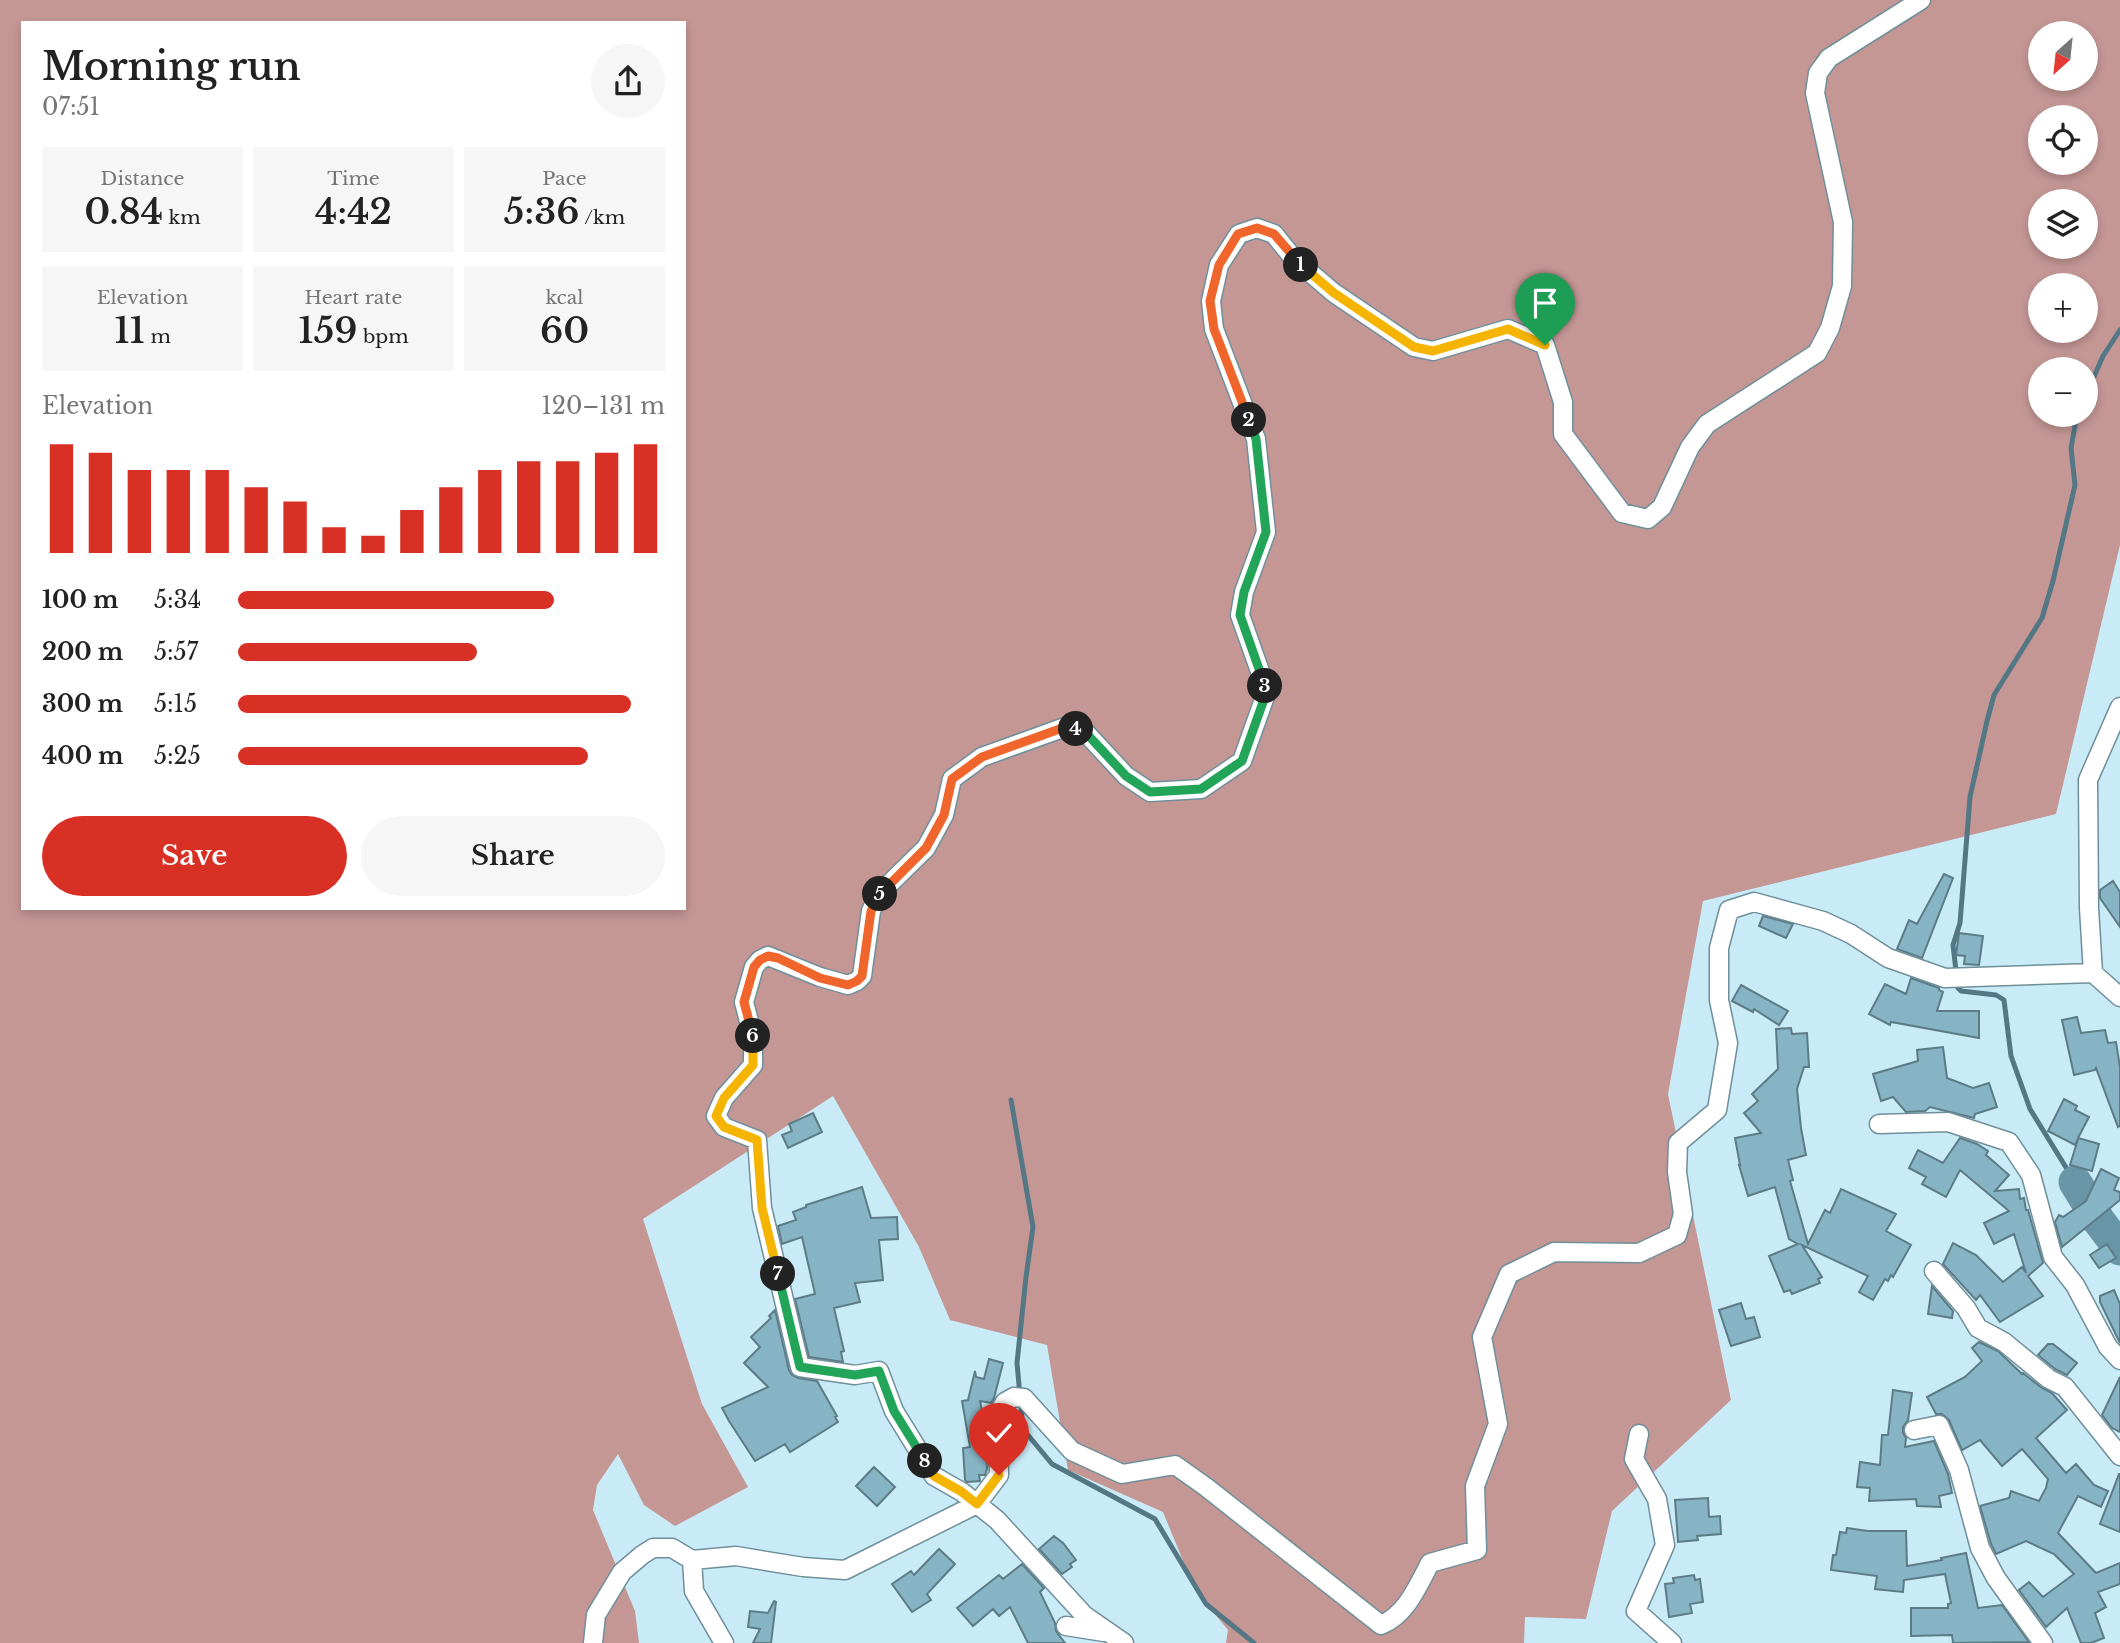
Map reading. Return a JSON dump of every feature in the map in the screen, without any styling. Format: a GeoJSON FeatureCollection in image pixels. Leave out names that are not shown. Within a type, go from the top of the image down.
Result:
{"type":"FeatureCollection","features":[{"type":"Feature","properties":{"kind":"street"},"geometry":{"type":"LineString","coordinates":[[1117,1638],[1084,1616],[997,1520],[962,1492],[934,1476],[894,1411],[879,1371],[855,1375],[800,1367],[762,1208],[757,1140],[724,1127],[716,1116],[724,1098],[753,1065],[753,1037],[744,1002],[754,967],[768,956],[820,978],[848,985],[857,981],[862,976],[871,911],[878,895],[926,848],[944,815],[952,779],[982,757],[1068,726],[1087,734],[1126,776],[1150,792],[1201,789],[1242,761],[1267,691],[1240,615],[1244,592],[1266,532],[1256,439],[1214,329],[1210,301],[1219,265],[1238,234],[1257,228],[1274,234],[1294,259],[1334,293],[1414,347],[1433,351],[1508,329],[1545,345],[1563,402],[1563,434],[1622,513],[1648,519],[1662,507],[1690,447],[1707,424],[1817,353],[1830,328],[1842,286],[1843,222],[1815,93],[1818,73],[1829,58],[1921,0]]}},
{"type":"Feature","properties":{"kind":"street"},"geometry":{"type":"LineString","coordinates":[[2093,973],[2089,908],[2088,780],[2120,707]]}},
{"type":"Feature","properties":{"kind":"street"},"geometry":{"type":"LineString","coordinates":[[593,1643],[596,1615],[622,1572],[653,1548],[673,1548],[692,1560],[736,1556],[803,1567],[845,1570],[977,1504],[999,1475],[998,1413],[1005,1402],[1014,1397],[1024,1398],[1072,1451],[1122,1474],[1175,1465],[1381,1625],[1393,1620],[1414,1594],[1430,1563],[1477,1550],[1475,1486],[1498,1424],[1482,1337],[1509,1274],[1553,1252],[1639,1253],[1676,1235],[1683,1214],[1677,1172],[1678,1143],[1717,1110],[1728,1043],[1719,1000],[1719,948],[1729,910],[1754,902],[1823,921],[1851,934],[1888,958],[1945,978],[2093,973],[2120,997]]}},
{"type":"Feature","properties":{"kind":"street"},"geometry":{"type":"LineString","coordinates":[[1879,1124],[1948,1122],[2009,1142],[2031,1175],[2053,1257],[2074,1285],[2108,1347],[2120,1360]]}},
{"type":"Feature","properties":{"kind":"street"},"geometry":{"type":"LineString","coordinates":[[1934,1271],[1966,1308],[1978,1328],[2004,1342],[2049,1379],[2065,1387],[2120,1456]]}},
{"type":"Feature","properties":{"kind":"street"},"geometry":{"type":"LineString","coordinates":[[1914,1430],[1939,1425],[1959,1470],[1980,1548],[1996,1578],[2043,1643]]}},
{"type":"Feature","properties":{"kind":"street"},"geometry":{"type":"LineString","coordinates":[[1639,1434],[1634,1459],[1657,1499],[1665,1545],[1636,1611],[1672,1643]]}},
{"type":"Feature","properties":{"kind":"street"},"geometry":{"type":"LineString","coordinates":[[692,1560],[694,1591],[724,1643]]}},
{"type":"Feature","properties":{"kind":"street"},"geometry":{"type":"LineString","coordinates":[[1066,1626],[1117,1638]]}},
{"type":"Feature","properties":{"kind":"shaded area"},"geometry":{"type":"Polygon","coordinates":[[[0,0],[2120,0],[2120,545],[2056,814],[1703,901],[1668,1094],[1731,1400],[1612,1511],[1586,1619],[1525,1617],[1524,1643],[1226,1643],[1228,1630],[1195,1590],[1163,1512],[1068,1470],[1047,1345],[950,1320],[919,1247],[833,1096],[643,1219],[702,1404],[748,1487],[675,1526],[644,1505],[618,1454],[597,1485],[593,1510],[635,1611],[639,1643],[0,1643],[0,0]]]}},
{"type":"Feature","properties":{"kind":"building"},"geometry":{"type":"Polygon","coordinates":[[[1944,874],[1953,878],[1922,958],[1897,949],[1909,920],[1917,924],[1944,874]]]}},
{"type":"Feature","properties":{"kind":"building"},"geometry":{"type":"Polygon","coordinates":[[[2113,881],[2120,892],[2120,927],[2100,898],[2100,890],[2113,881]]]}},
{"type":"Feature","properties":{"kind":"building"},"geometry":{"type":"Polygon","coordinates":[[[1763,916],[1793,924],[1786,938],[1759,926],[1763,916]]]}},
{"type":"Feature","properties":{"kind":"building"},"geometry":{"type":"Polygon","coordinates":[[[1959,933],[1983,936],[1979,965],[1964,964],[1965,956],[1956,955],[1959,933]]]}},
{"type":"Feature","properties":{"kind":"building"},"geometry":{"type":"Polygon","coordinates":[[[1911,978],[1943,992],[1937,1011],[1979,1011],[1979,1038],[1891,1022],[1890,1025],[1869,1014],[1885,984],[1906,994],[1911,978]]]}},
{"type":"Feature","properties":{"kind":"building"},"geometry":{"type":"Polygon","coordinates":[[[1741,985],[1788,1011],[1779,1025],[1754,1009],[1753,1012],[1732,1001],[1741,985]]]}},
{"type":"Feature","properties":{"kind":"building"},"geometry":{"type":"Polygon","coordinates":[[[2077,1017],[2081,1033],[2105,1030],[2108,1043],[2116,1042],[2120,1067],[2118,1127],[2096,1068],[2074,1075],[2062,1020],[2077,1017]]]}},
{"type":"Feature","properties":{"kind":"building"},"geometry":{"type":"Polygon","coordinates":[[[1791,1028],[1792,1034],[1807,1033],[1809,1067],[1804,1067],[1797,1089],[1806,1155],[1788,1160],[1793,1180],[1790,1181],[1808,1244],[1825,1210],[1830,1213],[1841,1189],[1896,1214],[1886,1231],[1911,1245],[1893,1277],[1891,1275],[1888,1281],[1885,1279],[1873,1300],[1859,1292],[1868,1276],[1802,1245],[1822,1277],[1818,1279],[1820,1283],[1792,1294],[1790,1290],[1784,1292],[1769,1256],[1798,1244],[1789,1239],[1775,1187],[1748,1196],[1735,1138],[1761,1133],[1744,1113],[1758,1101],[1752,1094],[1778,1069],[1776,1029],[1791,1028]]]}},
{"type":"Feature","properties":{"kind":"building"},"geometry":{"type":"Polygon","coordinates":[[[1943,1047],[1947,1078],[1973,1088],[1989,1083],[1997,1107],[1975,1114],[1974,1118],[1930,1107],[1925,1111],[1906,1112],[1893,1097],[1881,1101],[1873,1074],[1918,1061],[1917,1050],[1943,1047]]]}},
{"type":"Feature","properties":{"kind":"building"},"geometry":{"type":"Polygon","coordinates":[[[2064,1099],[2077,1106],[2075,1110],[2089,1117],[2078,1138],[2099,1144],[2092,1171],[2070,1165],[2078,1139],[2075,1145],[2048,1131],[2064,1099]]]}},
{"type":"Feature","properties":{"kind":"building"},"geometry":{"type":"Polygon","coordinates":[[[813,1113],[822,1132],[788,1148],[782,1135],[792,1131],[789,1124],[813,1113]]]}},
{"type":"Feature","properties":{"kind":"building"},"geometry":{"type":"Polygon","coordinates":[[[1960,1138],[1988,1151],[1986,1155],[2009,1175],[1995,1191],[2019,1189],[2020,1199],[2024,1198],[2043,1263],[2028,1276],[2043,1296],[2000,1322],[1980,1295],[1976,1300],[1943,1264],[1953,1243],[1976,1255],[2003,1282],[2022,1267],[2026,1273],[2014,1234],[1994,1244],[1984,1223],[2009,1211],[1960,1170],[1946,1197],[1922,1184],[1926,1177],[1909,1168],[1918,1150],[1943,1163],[1960,1138]]]}},
{"type":"Feature","properties":{"kind":"building"},"geometry":{"type":"Polygon","coordinates":[[[2101,1169],[2119,1178],[2114,1190],[2120,1192],[2120,1200],[2062,1247],[2055,1222],[2059,1215],[2063,1217],[2086,1201],[2101,1169]]]}},
{"type":"Feature","properties":{"kind":"building"},"geometry":{"type":"Polygon","coordinates":[[[862,1187],[871,1218],[897,1217],[898,1239],[879,1240],[883,1280],[855,1283],[860,1302],[834,1308],[844,1351],[841,1352],[843,1362],[809,1357],[795,1299],[815,1294],[802,1237],[782,1244],[778,1226],[796,1220],[793,1212],[806,1205],[862,1187]]]}},
{"type":"Feature","properties":{"kind":"building"},"geometry":{"type":"Polygon","coordinates":[[[2107,1244],[2116,1258],[2099,1268],[2090,1255],[2107,1244]]]}},
{"type":"Feature","properties":{"kind":"building"},"geometry":{"type":"Polygon","coordinates":[[[1932,1286],[1953,1311],[1952,1318],[1928,1314],[1932,1286]]]}},
{"type":"Feature","properties":{"kind":"building"},"geometry":{"type":"Polygon","coordinates":[[[2114,1290],[2120,1304],[2120,1343],[2100,1302],[2100,1296],[2114,1290]]]}},
{"type":"Feature","properties":{"kind":"building"},"geometry":{"type":"Polygon","coordinates":[[[1741,1303],[1746,1319],[1754,1317],[1760,1337],[1731,1346],[1719,1310],[1741,1303]]]}},
{"type":"Feature","properties":{"kind":"building"},"geometry":{"type":"Polygon","coordinates":[[[775,1310],[789,1370],[798,1378],[817,1381],[838,1422],[790,1452],[785,1444],[755,1461],[722,1408],[768,1387],[744,1363],[760,1347],[751,1337],[771,1318],[769,1316],[775,1310]]]}},
{"type":"Feature","properties":{"kind":"building"},"geometry":{"type":"Polygon","coordinates":[[[1979,1342],[1998,1351],[2022,1374],[2052,1393],[2067,1410],[2036,1438],[2066,1473],[2076,1464],[2094,1485],[2108,1491],[2101,1507],[2078,1496],[2058,1533],[2096,1573],[2120,1563],[2120,1584],[2098,1592],[2106,1607],[2095,1613],[2104,1638],[2091,1643],[2081,1643],[2067,1608],[2046,1627],[2019,1590],[2029,1582],[2043,1597],[2074,1574],[2054,1554],[2026,1541],[1996,1554],[1991,1544],[1980,1506],[2009,1498],[2011,1491],[2039,1501],[2048,1479],[2022,1449],[2002,1466],[1980,1440],[1962,1450],[1949,1420],[1942,1414],[1936,1414],[1927,1397],[1965,1377],[1982,1361],[1972,1348],[1979,1342]]]}},
{"type":"Feature","properties":{"kind":"building"},"geometry":{"type":"Polygon","coordinates":[[[2048,1344],[2053,1344],[2077,1363],[2067,1375],[2038,1355],[2048,1344]]]}},
{"type":"Feature","properties":{"kind":"building"},"geometry":{"type":"Polygon","coordinates":[[[989,1359],[1003,1363],[991,1403],[980,1401],[986,1430],[987,1469],[985,1475],[979,1475],[980,1481],[967,1482],[963,1448],[970,1447],[962,1401],[968,1400],[975,1371],[976,1377],[984,1379],[989,1359]]]}},
{"type":"Feature","properties":{"kind":"building"},"geometry":{"type":"Polygon","coordinates":[[[2120,1377],[2120,1432],[2112,1428],[2102,1415],[2120,1377]]]}},
{"type":"Feature","properties":{"kind":"building"},"geometry":{"type":"Polygon","coordinates":[[[1893,1390],[1912,1393],[1908,1420],[1903,1427],[1905,1447],[1934,1441],[1948,1474],[1952,1493],[1939,1496],[1941,1507],[1917,1506],[1916,1499],[1869,1501],[1870,1488],[1857,1487],[1860,1462],[1880,1465],[1882,1435],[1888,1435],[1893,1390]]]}},
{"type":"Feature","properties":{"kind":"building"},"geometry":{"type":"Polygon","coordinates":[[[874,1467],[895,1487],[877,1506],[856,1486],[874,1467]]]}},
{"type":"Feature","properties":{"kind":"building"},"geometry":{"type":"Polygon","coordinates":[[[2120,1474],[2120,1532],[2100,1524],[2120,1474]]]}},
{"type":"Feature","properties":{"kind":"building"},"geometry":{"type":"Polygon","coordinates":[[[1708,1498],[1709,1517],[1720,1516],[1721,1534],[1697,1536],[1698,1540],[1678,1542],[1675,1500],[1708,1498]]]}},
{"type":"Feature","properties":{"kind":"building"},"geometry":{"type":"Polygon","coordinates":[[[1847,1528],[1906,1531],[1907,1566],[1966,1553],[1978,1608],[2002,1605],[2029,1642],[1953,1643],[1952,1635],[1911,1636],[1911,1608],[1948,1608],[1951,1603],[1945,1574],[1904,1580],[1903,1592],[1875,1589],[1877,1576],[1831,1570],[1840,1532],[1846,1533],[1847,1528]]]}},
{"type":"Feature","properties":{"kind":"building"},"geometry":{"type":"Polygon","coordinates":[[[1054,1536],[1076,1560],[1070,1564],[1072,1567],[1062,1574],[1039,1549],[1054,1536]]]}},
{"type":"Feature","properties":{"kind":"building"},"geometry":{"type":"Polygon","coordinates":[[[939,1549],[955,1564],[927,1594],[931,1600],[912,1612],[892,1584],[911,1571],[914,1575],[939,1549]]]}},
{"type":"Feature","properties":{"kind":"building"},"geometry":{"type":"Polygon","coordinates":[[[1022,1564],[1044,1588],[1040,1592],[1055,1623],[1056,1631],[1065,1643],[1028,1643],[1010,1607],[999,1616],[993,1609],[973,1626],[957,1608],[999,1575],[1003,1579],[1022,1564]]]}},
{"type":"Feature","properties":{"kind":"building"},"geometry":{"type":"Polygon","coordinates":[[[1694,1575],[1695,1580],[1700,1579],[1703,1602],[1690,1604],[1692,1613],[1669,1617],[1665,1584],[1674,1583],[1673,1578],[1694,1575]]]}},
{"type":"Feature","properties":{"kind":"building"},"geometry":{"type":"Polygon","coordinates":[[[774,1601],[771,1643],[753,1643],[760,1629],[748,1627],[750,1611],[768,1613],[774,1601]]]}},
{"type":"Feature","properties":{"kind":"waterway"},"geometry":{"type":"LineString","coordinates":[[2098,367],[2120,330]]}},
{"type":"Feature","properties":{"kind":"waterway"},"geometry":{"type":"LineString","coordinates":[[2075,427],[2071,448],[2075,485],[2042,618],[1994,695],[1987,721],[1970,797],[1960,923],[1953,945],[1958,988],[1961,991],[1996,995],[2004,1000],[2011,1056],[2030,1109],[2075,1182]]}},
{"type":"Feature","properties":{"kind":"waterway"},"geometry":{"type":"LineString","coordinates":[[1011,1100],[1033,1227],[1017,1363],[1023,1429],[1052,1464],[1155,1519],[1206,1604],[1254,1643]]}},
{"type":"Feature","properties":{"kind":"waterway"},"geometry":{"type":"LineString","coordinates":[[2075,1182],[2120,1249]]}},
{"type":"Feature","properties":{"kind":"route"},"geometry":{"type":"LineString","coordinates":[[999,1475],[977,1504],[934,1476],[894,1411],[879,1371],[855,1375],[800,1367],[762,1208],[757,1140],[724,1127],[716,1116],[724,1098],[753,1065],[753,1037],[744,1002],[754,967],[768,956],[820,978],[848,985],[857,981],[862,976],[871,911],[878,895],[926,848],[944,815],[952,779],[982,757],[1068,726],[1087,734],[1126,776],[1150,792],[1201,789],[1242,761],[1267,691],[1240,615],[1244,592],[1266,532],[1256,439],[1214,329],[1210,301],[1219,265],[1238,234],[1257,228],[1274,234],[1294,259],[1334,293],[1414,347],[1433,351],[1508,329],[1545,345]]}}]}
